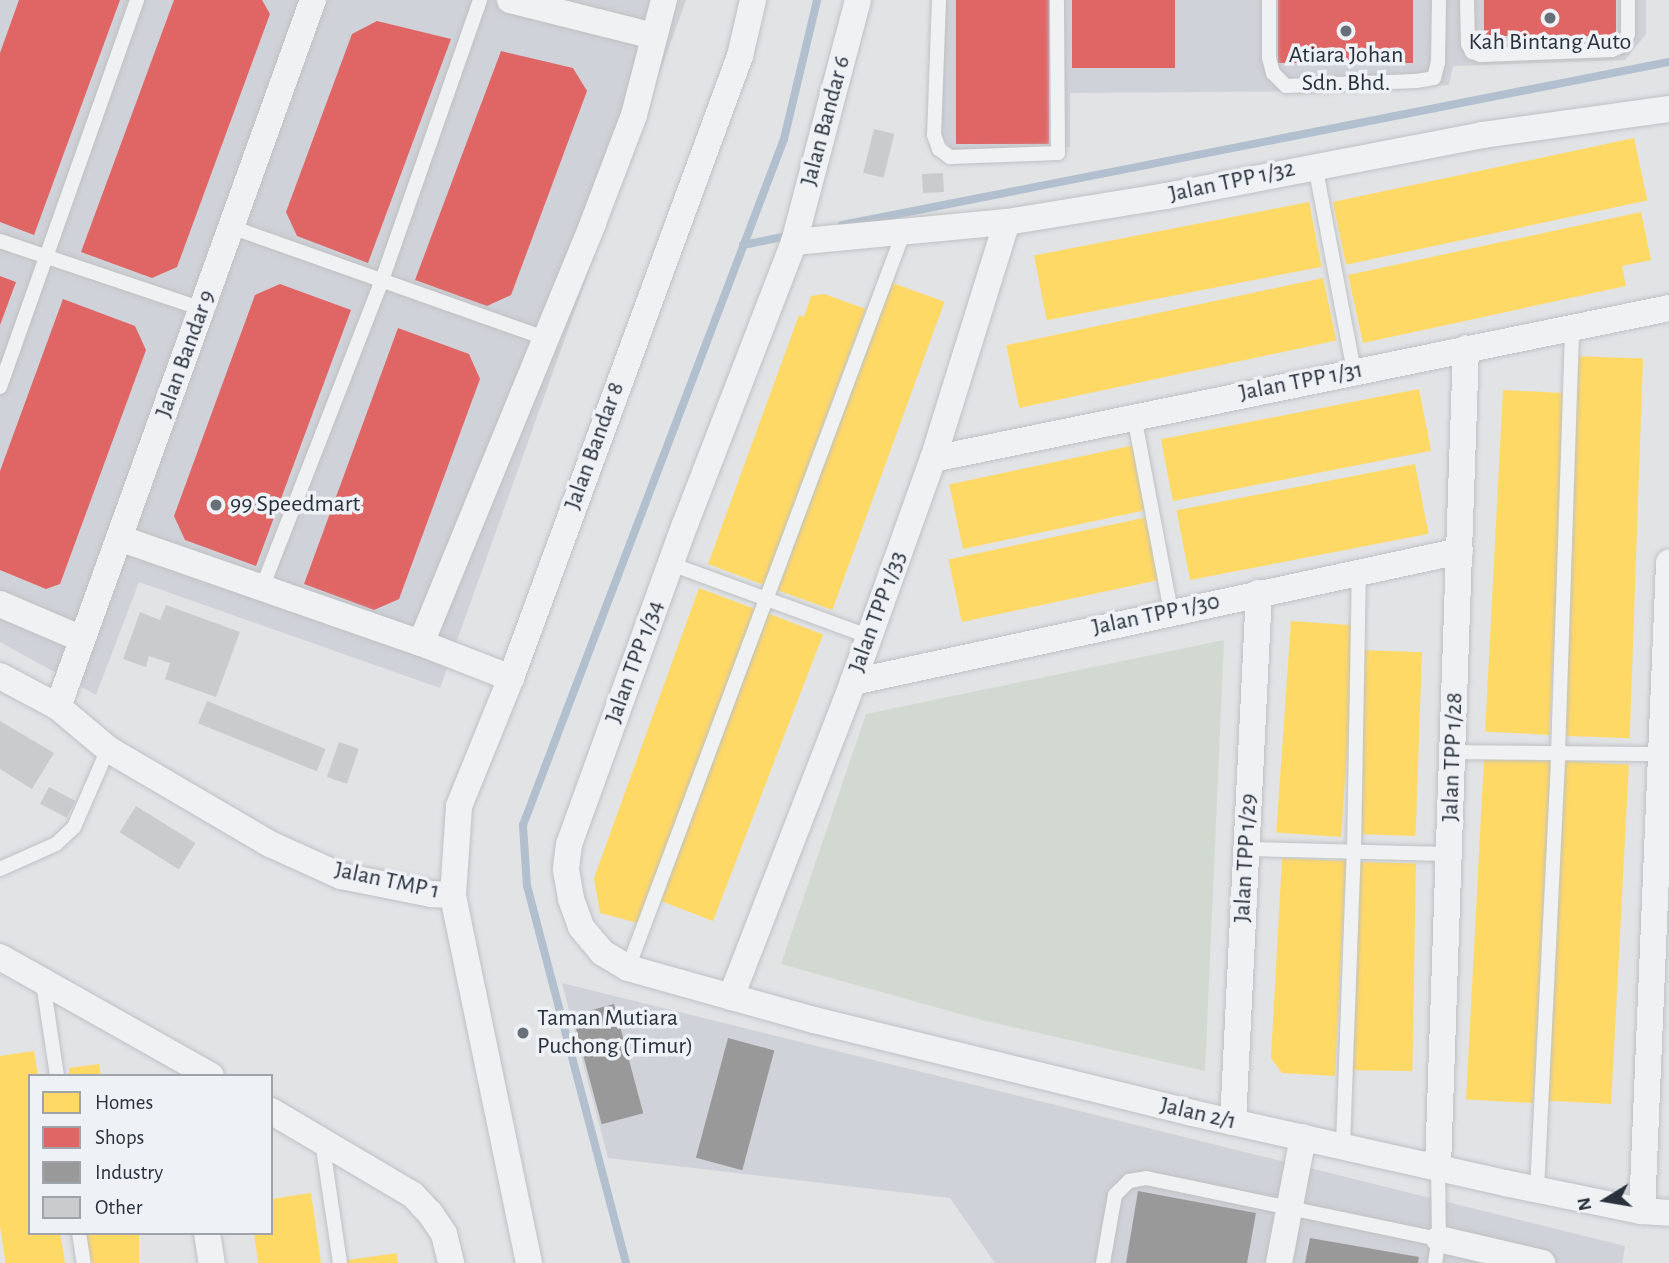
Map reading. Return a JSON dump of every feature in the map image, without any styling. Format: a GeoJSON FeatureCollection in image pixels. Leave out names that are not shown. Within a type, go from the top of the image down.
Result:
{"type":"FeatureCollection","features":[{"type":"Feature","properties":{"kind":"street","name":"Jalan Bandar 9"},"geometry":{"type":"LineString","coordinates":[[58,707],[313,0]]}},
{"type":"Feature","properties":{"kind":"street"},"geometry":{"type":"LineString","coordinates":[[510,0],[653,36]]}},
{"type":"Feature","properties":{"kind":"street"},"geometry":{"type":"LineString","coordinates":[[421,643],[593,223],[634,115],[664,0]]}},
{"type":"Feature","properties":{"kind":"street","name":"Jalan Bandar 8"},"geometry":{"type":"LineString","coordinates":[[453,895],[459,806],[511,678],[740,56],[753,0]]}},
{"type":"Feature","properties":{"kind":"street","name":"Jalan Bandar 6"},"geometry":{"type":"LineString","coordinates":[[794,242],[858,0]]}},
{"type":"Feature","properties":{"kind":"street","name":"Jalan TPP 1/32"},"geometry":{"type":"LineString","coordinates":[[794,242],[1007,222],[1166,197],[1482,135],[1669,109]]}},
{"type":"Feature","properties":{"kind":"street","name":"Jalan TPP 1/33"},"geometry":{"type":"LineString","coordinates":[[731,997],[870,637],[933,458],[1007,222]]}},
{"type":"Feature","properties":{"kind":"street","name":"Jalan TPP 1/34"},"geometry":{"type":"LineString","coordinates":[[731,997],[628,968],[603,953],[581,927],[571,899],[566,870],[569,844],[671,564],[794,242]]}},
{"type":"Feature","properties":{"kind":"street","name":"Jalan TPP 1/31"},"geometry":{"type":"LineString","coordinates":[[933,458],[1669,308]]}},
{"type":"Feature","properties":{"kind":"street","name":"Jalan TPP 1/28"},"geometry":{"type":"LineString","coordinates":[[1438,1166],[1466,348]]}},
{"type":"Feature","properties":{"kind":"street"},"geometry":{"type":"LineString","coordinates":[[119,538],[421,643],[511,678]]}},
{"type":"Feature","properties":{"kind":"street","name":"Jalan TPP 1/30"},"geometry":{"type":"LineString","coordinates":[[853,682],[1460,551]]}},
{"type":"Feature","properties":{"kind":"street"},"geometry":{"type":"LineString","coordinates":[[1642,1211],[1669,563]]}},
{"type":"Feature","properties":{"kind":"street","name":"Jalan TPP 1/29"},"geometry":{"type":"LineString","coordinates":[[1233,1122],[1259,593]]}},
{"type":"Feature","properties":{"kind":"street"},"geometry":{"type":"LineString","coordinates":[[0,604],[82,639]]}},
{"type":"Feature","properties":{"kind":"street","name":"Jalan TMP 1"},"geometry":{"type":"LineString","coordinates":[[0,676],[58,707],[108,749],[271,844],[341,876],[431,894],[453,895],[529,1263]]}},
{"type":"Feature","properties":{"kind":"street"},"geometry":{"type":"LineString","coordinates":[[0,957],[184,1068],[204,1074]]}},
{"type":"Feature","properties":{"kind":"street","name":"Jalan 2/1"},"geometry":{"type":"LineString","coordinates":[[731,997],[1013,1071],[1233,1122],[1537,1190],[1642,1211],[1669,1213]]}},
{"type":"Feature","properties":{"kind":"street"},"geometry":{"type":"LineString","coordinates":[[273,1112],[412,1195],[430,1213],[444,1234],[451,1263]]}},
{"type":"Feature","properties":{"kind":"street"},"geometry":{"type":"LineString","coordinates":[[1279,1263],[1303,1137]]}},
{"type":"Feature","properties":{"kind":"street"},"geometry":{"type":"LineString","coordinates":[[207,1235],[212,1263]]}},
{"type":"Feature","properties":{"kind":"street"},"geometry":{"type":"LineString","coordinates":[[1437,1251],[1542,1263]]}},
{"type":"Feature","properties":{"kind":"lane"},"geometry":{"type":"LineString","coordinates":[[0,387],[137,0]]}},
{"type":"Feature","properties":{"kind":"lane"},"geometry":{"type":"LineString","coordinates":[[262,588],[382,280],[481,0]]}},
{"type":"Feature","properties":{"kind":"lane"},"geometry":{"type":"LineString","coordinates":[[939,0],[934,135],[939,149],[950,157],[1058,153],[1057,0]]}},
{"type":"Feature","properties":{"kind":"lane"},"geometry":{"type":"LineString","coordinates":[[1269,0],[1269,58],[1273,73],[1286,86],[1434,78],[1438,62],[1439,0]]}},
{"type":"Feature","properties":{"kind":"lane"},"geometry":{"type":"LineString","coordinates":[[1468,0],[1468,44],[1472,52],[1481,55],[1612,50],[1623,45],[1628,34],[1628,0]]}},
{"type":"Feature","properties":{"kind":"lane"},"geometry":{"type":"LineString","coordinates":[[1315,166],[1354,371]]}},
{"type":"Feature","properties":{"kind":"lane"},"geometry":{"type":"LineString","coordinates":[[231,227],[544,338]]}},
{"type":"Feature","properties":{"kind":"lane"},"geometry":{"type":"LineString","coordinates":[[628,968],[904,231]]}},
{"type":"Feature","properties":{"kind":"lane"},"geometry":{"type":"LineString","coordinates":[[0,241],[202,309]]}},
{"type":"Feature","properties":{"kind":"lane"},"geometry":{"type":"LineString","coordinates":[[1537,1190],[1558,754],[1572,326]]}},
{"type":"Feature","properties":{"kind":"lane"},"geometry":{"type":"LineString","coordinates":[[1134,416],[1171,612]]}},
{"type":"Feature","properties":{"kind":"lane"},"geometry":{"type":"LineString","coordinates":[[671,564],[870,637]]}},
{"type":"Feature","properties":{"kind":"lane"},"geometry":{"type":"LineString","coordinates":[[1343,1146],[1354,851],[1359,573]]}},
{"type":"Feature","properties":{"kind":"lane"},"geometry":{"type":"LineString","coordinates":[[0,869],[56,844],[74,827],[108,749]]}},
{"type":"Feature","properties":{"kind":"lane"},"geometry":{"type":"LineString","coordinates":[[1453,752],[1661,754]]}},
{"type":"Feature","properties":{"kind":"lane"},"geometry":{"type":"LineString","coordinates":[[1246,849],[1449,853]]}},
{"type":"Feature","properties":{"kind":"lane"},"geometry":{"type":"LineString","coordinates":[[43,983],[57,1074]]}},
{"type":"Feature","properties":{"kind":"lane"},"geometry":{"type":"LineString","coordinates":[[322,1141],[340,1263]]}},
{"type":"Feature","properties":{"kind":"lane"},"geometry":{"type":"LineString","coordinates":[[1103,1263],[1115,1195],[1129,1181],[1146,1178],[1290,1207],[1437,1251],[1438,1166]]}},
{"type":"Feature","properties":{"kind":"lane"},"geometry":{"type":"LineString","coordinates":[[79,1235],[84,1263]]}},
{"type":"Feature","properties":{"kind":"shaded area"},"geometry":{"type":"Polygon","coordinates":[[[0,0],[686,0],[440,688],[139,582],[96,695],[0,642],[0,0]]]}},
{"type":"Feature","properties":{"kind":"shaded area"},"geometry":{"type":"Polygon","coordinates":[[[945,0],[1646,0],[1646,34],[1625,60],[1453,66],[1449,85],[1327,91],[1070,93],[1070,147],[952,151],[940,133],[945,0]]]}},
{"type":"Feature","properties":{"kind":"shaded area"},"geometry":{"type":"Polygon","coordinates":[[[1224,640],[1205,1071],[978,1019],[781,964],[866,714],[1224,640]]]}},
{"type":"Feature","properties":{"kind":"shaded area"},"geometry":{"type":"Polygon","coordinates":[[[562,983],[1625,1246],[1622,1263],[995,1263],[950,1198],[608,1158],[562,983]]]}},
{"type":"Feature","properties":{"kind":"building: Homes"},"geometry":{"type":"Polygon","coordinates":[[[1634,138],[1647,201],[1346,265],[1333,202],[1634,138]]]}},
{"type":"Feature","properties":{"kind":"building: Homes"},"geometry":{"type":"Polygon","coordinates":[[[1309,202],[1322,267],[1047,320],[1034,255],[1309,202]]]}},
{"type":"Feature","properties":{"kind":"building: Homes"},"geometry":{"type":"Polygon","coordinates":[[[1641,212],[1651,260],[1622,266],[1626,286],[1363,343],[1348,275],[1641,212]]]}},
{"type":"Feature","properties":{"kind":"building: Homes"},"geometry":{"type":"Polygon","coordinates":[[[1323,278],[1336,341],[1019,408],[1006,345],[1323,278]]]}},
{"type":"Feature","properties":{"kind":"building: Homes"},"geometry":{"type":"Polygon","coordinates":[[[890,282],[945,302],[832,610],[778,590],[890,282]]]}},
{"type":"Feature","properties":{"kind":"building: Homes"},"geometry":{"type":"Polygon","coordinates":[[[824,294],[866,309],[764,585],[708,564],[799,315],[804,317],[811,296],[824,294]]]}},
{"type":"Feature","properties":{"kind":"building: Homes"},"geometry":{"type":"Polygon","coordinates":[[[1573,356],[1643,358],[1630,738],[1560,736],[1573,356]]]}},
{"type":"Feature","properties":{"kind":"building: Homes"},"geometry":{"type":"Polygon","coordinates":[[[1419,389],[1431,451],[1173,501],[1161,439],[1419,389]]]}},
{"type":"Feature","properties":{"kind":"building: Homes"},"geometry":{"type":"Polygon","coordinates":[[[1503,390],[1567,393],[1549,735],[1485,732],[1503,390]]]}},
{"type":"Feature","properties":{"kind":"building: Homes"},"geometry":{"type":"Polygon","coordinates":[[[1135,445],[1149,510],[963,549],[949,485],[1135,445]]]}},
{"type":"Feature","properties":{"kind":"building: Homes"},"geometry":{"type":"Polygon","coordinates":[[[1415,464],[1429,534],[1190,580],[1176,510],[1415,464]]]}},
{"type":"Feature","properties":{"kind":"building: Homes"},"geometry":{"type":"Polygon","coordinates":[[[1148,517],[1161,580],[962,622],[948,559],[1148,517]]]}},
{"type":"Feature","properties":{"kind":"building: Homes"},"geometry":{"type":"Polygon","coordinates":[[[699,588],[755,609],[638,923],[600,913],[594,878],[699,588]]]}},
{"type":"Feature","properties":{"kind":"building: Homes"},"geometry":{"type":"Polygon","coordinates":[[[767,613],[823,635],[713,921],[657,900],[767,613]]]}},
{"type":"Feature","properties":{"kind":"building: Homes"},"geometry":{"type":"Polygon","coordinates":[[[1291,621],[1356,626],[1341,837],[1276,832],[1291,621]]]}},
{"type":"Feature","properties":{"kind":"building: Homes"},"geometry":{"type":"Polygon","coordinates":[[[1361,650],[1422,652],[1416,836],[1355,834],[1361,650]]]}},
{"type":"Feature","properties":{"kind":"building: Homes"},"geometry":{"type":"Polygon","coordinates":[[[1484,758],[1551,762],[1533,1103],[1466,1100],[1484,758]]]}},
{"type":"Feature","properties":{"kind":"building: Homes"},"geometry":{"type":"Polygon","coordinates":[[[1561,761],[1629,765],[1611,1104],[1543,1101],[1561,761]]]}},
{"type":"Feature","properties":{"kind":"building: Homes"},"geometry":{"type":"Polygon","coordinates":[[[1282,858],[1346,861],[1335,1076],[1282,1073],[1271,1058],[1282,858]]]}},
{"type":"Feature","properties":{"kind":"building: Homes"},"geometry":{"type":"Polygon","coordinates":[[[1350,862],[1416,863],[1412,1071],[1346,1070],[1350,862]]]}},
{"type":"Feature","properties":{"kind":"building: Homes"},"geometry":{"type":"Polygon","coordinates":[[[34,1051],[38,1074],[28,1074],[28,1235],[60,1235],[65,1263],[5,1263],[0,1226],[0,1056],[34,1051]]]}},
{"type":"Feature","properties":{"kind":"building: Homes"},"geometry":{"type":"Polygon","coordinates":[[[99,1064],[101,1074],[69,1074],[69,1068],[99,1064]]]}},
{"type":"Feature","properties":{"kind":"building: Homes"},"geometry":{"type":"Polygon","coordinates":[[[311,1193],[321,1263],[258,1263],[254,1235],[273,1235],[273,1199],[311,1193]]]}},
{"type":"Feature","properties":{"kind":"building: Homes"},"geometry":{"type":"Polygon","coordinates":[[[80,1235],[139,1235],[139,1263],[80,1263],[80,1235]]]}},
{"type":"Feature","properties":{"kind":"building: Homes"},"geometry":{"type":"Polygon","coordinates":[[[397,1253],[398,1263],[341,1263],[341,1261],[397,1253]]]}},
{"type":"Feature","properties":{"kind":"building: Shops"},"geometry":{"type":"Polygon","coordinates":[[[19,0],[120,0],[34,235],[0,222],[0,53],[19,0]]]}},
{"type":"Feature","properties":{"kind":"building: Shops"},"geometry":{"type":"Polygon","coordinates":[[[174,0],[262,0],[270,14],[177,267],[152,278],[81,252],[174,0]]]}},
{"type":"Feature","properties":{"kind":"building: Shops"},"geometry":{"type":"Polygon","coordinates":[[[956,0],[1049,0],[1049,144],[956,144],[956,0]]]}},
{"type":"Feature","properties":{"kind":"building: Shops"},"geometry":{"type":"Polygon","coordinates":[[[1072,0],[1175,0],[1175,68],[1072,68],[1072,0]]]}},
{"type":"Feature","properties":{"kind":"building: Shops","name":"Atiara Johan Sdn. Bhd."},"geometry":{"type":"Polygon","coordinates":[[[1278,0],[1413,0],[1413,63],[1278,63],[1278,0]]]}},
{"type":"Feature","properties":{"kind":"building: Shops","name":"Kah Bintang Auto"},"geometry":{"type":"Polygon","coordinates":[[[1484,0],[1616,0],[1616,36],[1484,36],[1484,0]]]}},
{"type":"Feature","properties":{"kind":"building: Shops"},"geometry":{"type":"Polygon","coordinates":[[[377,21],[451,39],[368,263],[297,236],[286,212],[352,34],[377,21]]]}},
{"type":"Feature","properties":{"kind":"building: Shops"},"geometry":{"type":"Polygon","coordinates":[[[501,51],[573,68],[587,91],[511,295],[487,306],[415,280],[501,51]]]}},
{"type":"Feature","properties":{"kind":"building: Shops"},"geometry":{"type":"Polygon","coordinates":[[[0,276],[16,282],[0,325],[0,276]]]}},
{"type":"Feature","properties":{"kind":"building: Shops"},"geometry":{"type":"Polygon","coordinates":[[[280,284],[351,310],[256,566],[185,540],[174,516],[255,295],[280,284]]]}},
{"type":"Feature","properties":{"kind":"building: Shops"},"geometry":{"type":"Polygon","coordinates":[[[63,299],[135,326],[146,350],[60,584],[46,589],[0,570],[0,471],[63,299]]]}},
{"type":"Feature","properties":{"kind":"building: Shops"},"geometry":{"type":"Polygon","coordinates":[[[398,328],[469,354],[480,379],[399,599],[374,610],[304,584],[398,328]]]}},
{"type":"Feature","properties":{"kind":"building: Industry"},"geometry":{"type":"Polygon","coordinates":[[[614,1004],[643,1113],[602,1124],[572,1015],[614,1004]]]}},
{"type":"Feature","properties":{"kind":"building: Industry"},"geometry":{"type":"Polygon","coordinates":[[[728,1038],[774,1050],[742,1170],[696,1158],[728,1038]]]}},
{"type":"Feature","properties":{"kind":"building: Industry"},"geometry":{"type":"Polygon","coordinates":[[[1138,1191],[1256,1213],[1247,1263],[1126,1263],[1138,1191]]]}},
{"type":"Feature","properties":{"kind":"building: Industry"},"geometry":{"type":"Polygon","coordinates":[[[1310,1238],[1419,1257],[1418,1263],[1305,1263],[1310,1238]]]}},
{"type":"Feature","properties":{"kind":"building: Other"},"geometry":{"type":"Polygon","coordinates":[[[874,129],[894,134],[883,178],[863,173],[874,129]]]}},
{"type":"Feature","properties":{"kind":"building: Other"},"geometry":{"type":"Polygon","coordinates":[[[943,173],[944,192],[923,193],[922,174],[943,173]]]}},
{"type":"Feature","properties":{"kind":"building: Other"},"geometry":{"type":"Polygon","coordinates":[[[166,605],[240,632],[216,697],[165,679],[170,663],[149,656],[146,667],[123,659],[140,612],[160,620],[166,605]]]}},
{"type":"Feature","properties":{"kind":"building: Other"},"geometry":{"type":"Polygon","coordinates":[[[207,701],[326,749],[317,771],[198,723],[207,701]]]}},
{"type":"Feature","properties":{"kind":"building: Other"},"geometry":{"type":"Polygon","coordinates":[[[0,721],[54,753],[32,789],[0,769],[0,721]]]}},
{"type":"Feature","properties":{"kind":"building: Other"},"geometry":{"type":"Polygon","coordinates":[[[339,742],[359,749],[347,784],[327,777],[339,742]]]}},
{"type":"Feature","properties":{"kind":"building: Other"},"geometry":{"type":"Polygon","coordinates":[[[49,787],[75,801],[67,818],[40,804],[49,787]]]}},
{"type":"Feature","properties":{"kind":"building: Other"},"geometry":{"type":"Polygon","coordinates":[[[136,806],[195,843],[179,869],[120,832],[136,806]]]}},
{"type":"Feature","properties":{"kind":"waterway"},"geometry":{"type":"LineString","coordinates":[[626,1263],[527,886],[523,825],[784,139],[817,0]]}},
{"type":"Feature","properties":{"kind":"waterway"},"geometry":{"type":"LineString","coordinates":[[842,225],[1669,62]]}},
{"type":"Feature","properties":{"kind":"waterway"},"geometry":{"type":"LineString","coordinates":[[743,245],[792,235]]}},
{"type":"Feature","properties":{"kind":"place","name":"Kah Bintang Auto"},"geometry":{"type":"Point","coordinates":[1550,18]}},
{"type":"Feature","properties":{"kind":"place","name":"Atiara Johan Sdn. Bhd."},"geometry":{"type":"Point","coordinates":[1346,31]}},
{"type":"Feature","properties":{"kind":"place","name":"99 Speedmart"},"geometry":{"type":"Point","coordinates":[216,505]}},
{"type":"Feature","properties":{"kind":"place","name":"Taman Mutiara Puchong (Timur)"},"geometry":{"type":"Point","coordinates":[523,1033]}}]}
